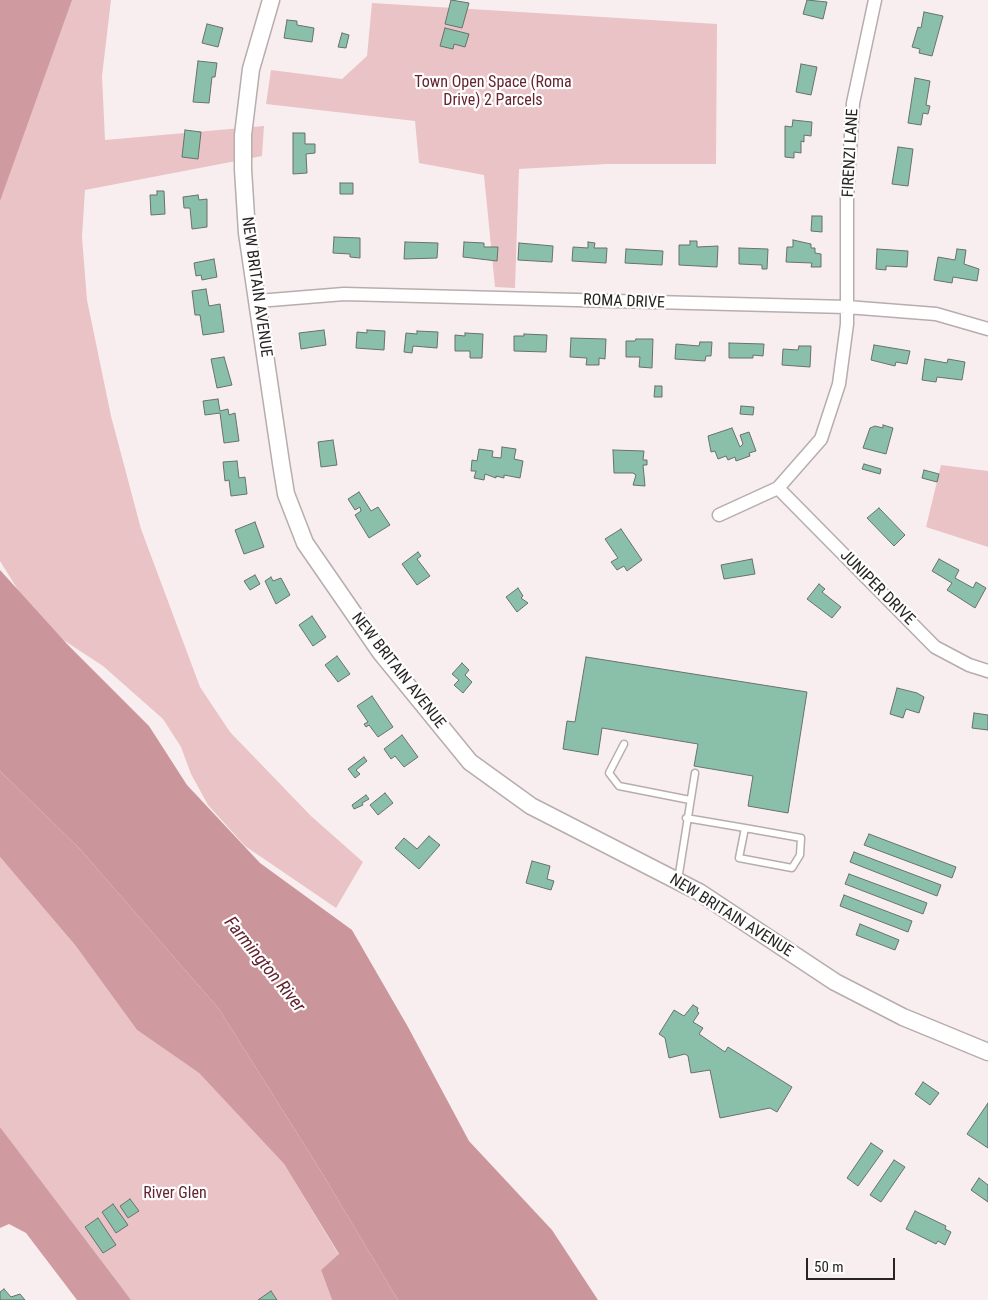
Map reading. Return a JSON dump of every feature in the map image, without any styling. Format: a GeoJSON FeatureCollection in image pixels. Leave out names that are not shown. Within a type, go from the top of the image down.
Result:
{"type":"FeatureCollection","features":[{"type":"Feature","properties":{"kind":"street","name":"NEW BRITAIN AVENUE"},"geometry":{"type":"LineString","coordinates":[[271,0],[251,69],[243,135],[247,233],[286,494],[305,543],[381,653],[470,762],[531,806],[699,892],[835,982],[903,1018],[988,1052]]}},
{"type":"Feature","properties":{"kind":"street","name":"FIRENZI LANE"},"geometry":{"type":"LineString","coordinates":[[778,488],[821,439],[839,384],[847,308],[847,198],[853,103],[875,0]]}},
{"type":"Feature","properties":{"kind":"street","name":"ROMA DRIVE"},"geometry":{"type":"LineString","coordinates":[[258,300],[344,294],[847,308],[936,314],[988,329]]}},
{"type":"Feature","properties":{"kind":"street"},"geometry":{"type":"LineString","coordinates":[[718,515],[778,488]]}},
{"type":"Feature","properties":{"kind":"street","name":"JUNIPER DRIVE"},"geometry":{"type":"LineString","coordinates":[[778,488],[935,647],[969,665],[988,670]]}},
{"type":"Feature","properties":{"kind":"lane"},"geometry":{"type":"LineString","coordinates":[[624,744],[609,773],[619,786],[690,800]]}},
{"type":"Feature","properties":{"kind":"lane"},"geometry":{"type":"LineString","coordinates":[[678,881],[686,818],[695,773]]}},
{"type":"Feature","properties":{"kind":"lane"},"geometry":{"type":"LineString","coordinates":[[686,818],[745,828],[801,838],[800,855],[792,868],[739,858],[745,828]]}},
{"type":"Feature","properties":{"kind":"green space"},"geometry":{"type":"Polygon","coordinates":[[[0,0],[111,0],[102,76],[105,140],[264,126],[262,156],[85,190],[82,237],[87,300],[111,416],[141,529],[200,687],[230,732],[311,816],[363,862],[336,908],[245,846],[208,805],[191,774],[181,747],[163,719],[103,666],[39,624],[0,561],[0,0]]]}},
{"type":"Feature","properties":{"kind":"green space","name":"Town Open Space (Roma Drive) 2 Parcels"},"geometry":{"type":"Polygon","coordinates":[[[372,3],[717,24],[716,164],[607,164],[519,169],[515,288],[495,287],[484,175],[419,163],[415,121],[266,104],[271,70],[342,79],[367,56],[372,3]]]}},
{"type":"Feature","properties":{"kind":"green space"},"geometry":{"type":"Polygon","coordinates":[[[941,465],[988,471],[988,547],[926,527],[941,465]]]}},
{"type":"Feature","properties":{"kind":"green space","name":"River Glen"},"geometry":{"type":"Polygon","coordinates":[[[0,857],[75,945],[137,1030],[199,1073],[284,1164],[339,1255],[321,1270],[332,1300],[131,1300],[111,1276],[0,1127],[0,857]]]}},
{"type":"Feature","properties":{"kind":"shaded area"},"geometry":{"type":"Polygon","coordinates":[[[0,0],[72,0],[0,201],[0,0]]]}},
{"type":"Feature","properties":{"kind":"shaded area"},"geometry":{"type":"Polygon","coordinates":[[[0,771],[80,849],[219,1009],[319,1168],[398,1300],[332,1300],[321,1270],[339,1254],[284,1164],[199,1073],[137,1030],[75,945],[0,857],[0,771]]]}},
{"type":"Feature","properties":{"kind":"shaded area"},"geometry":{"type":"Polygon","coordinates":[[[0,1127],[131,1300],[77,1300],[26,1233],[9,1224],[0,1228],[0,1127]]]}},
{"type":"Feature","properties":{"kind":"water","name":"Farmington River"},"geometry":{"type":"Polygon","coordinates":[[[0,570],[67,644],[149,726],[187,785],[260,863],[352,930],[408,1027],[469,1141],[552,1230],[598,1300],[398,1300],[319,1168],[219,1009],[80,849],[0,771],[0,570]]]}},
{"type":"Feature","properties":{"kind":"building"},"geometry":{"type":"Polygon","coordinates":[[[451,0],[469,3],[462,28],[445,24],[451,0]]]}},
{"type":"Feature","properties":{"kind":"building"},"geometry":{"type":"Polygon","coordinates":[[[807,0],[827,2],[823,19],[803,14],[807,0]]]}},
{"type":"Feature","properties":{"kind":"building"},"geometry":{"type":"Polygon","coordinates":[[[924,12],[943,16],[932,56],[919,53],[920,49],[912,47],[918,27],[921,28],[924,12]]]}},
{"type":"Feature","properties":{"kind":"building"},"geometry":{"type":"Polygon","coordinates":[[[287,20],[297,21],[297,25],[314,28],[312,42],[284,38],[287,20]]]}},
{"type":"Feature","properties":{"kind":"building"},"geometry":{"type":"Polygon","coordinates":[[[207,24],[223,28],[218,47],[202,43],[207,24]]]}},
{"type":"Feature","properties":{"kind":"building"},"geometry":{"type":"Polygon","coordinates":[[[445,28],[469,34],[465,47],[454,44],[453,49],[440,46],[445,28]]]}},
{"type":"Feature","properties":{"kind":"building"},"geometry":{"type":"Polygon","coordinates":[[[342,33],[349,35],[346,48],[338,47],[342,33]]]}},
{"type":"Feature","properties":{"kind":"building"},"geometry":{"type":"Polygon","coordinates":[[[198,61],[217,63],[215,77],[212,77],[209,103],[193,102],[198,61]]]}},
{"type":"Feature","properties":{"kind":"building"},"geometry":{"type":"Polygon","coordinates":[[[801,64],[817,67],[811,95],[796,92],[801,64]]]}},
{"type":"Feature","properties":{"kind":"building"},"geometry":{"type":"Polygon","coordinates":[[[915,78],[930,81],[926,105],[930,106],[928,114],[923,113],[921,125],[908,123],[915,78]]]}},
{"type":"Feature","properties":{"kind":"building"},"geometry":{"type":"Polygon","coordinates":[[[793,120],[812,122],[811,136],[804,135],[804,142],[801,141],[801,153],[794,152],[794,158],[785,157],[785,126],[792,127],[793,120]]]}},
{"type":"Feature","properties":{"kind":"building"},"geometry":{"type":"Polygon","coordinates":[[[185,130],[201,132],[198,159],[182,157],[185,130]]]}},
{"type":"Feature","properties":{"kind":"building"},"geometry":{"type":"Polygon","coordinates":[[[293,133],[305,133],[305,144],[315,144],[315,153],[306,154],[307,173],[293,174],[293,133]]]}},
{"type":"Feature","properties":{"kind":"building"},"geometry":{"type":"Polygon","coordinates":[[[898,147],[913,149],[908,186],[892,184],[898,147]]]}},
{"type":"Feature","properties":{"kind":"building"},"geometry":{"type":"Polygon","coordinates":[[[340,183],[353,183],[353,194],[340,194],[340,183]]]}},
{"type":"Feature","properties":{"kind":"building"},"geometry":{"type":"Polygon","coordinates":[[[157,191],[164,191],[165,214],[151,215],[150,195],[157,195],[157,191]]]}},
{"type":"Feature","properties":{"kind":"building"},"geometry":{"type":"Polygon","coordinates":[[[198,195],[199,200],[207,199],[207,227],[192,229],[190,208],[184,208],[183,197],[198,195]]]}},
{"type":"Feature","properties":{"kind":"building"},"geometry":{"type":"Polygon","coordinates":[[[812,216],[822,216],[822,232],[811,231],[812,216]]]}},
{"type":"Feature","properties":{"kind":"building"},"geometry":{"type":"Polygon","coordinates":[[[334,237],[360,238],[360,258],[350,257],[350,254],[333,253],[334,237]]]}},
{"type":"Feature","properties":{"kind":"building"},"geometry":{"type":"Polygon","coordinates":[[[793,240],[811,244],[811,248],[815,248],[815,253],[821,254],[821,267],[811,267],[812,263],[786,262],[787,247],[793,247],[793,240]]]}},
{"type":"Feature","properties":{"kind":"building"},"geometry":{"type":"Polygon","coordinates":[[[690,241],[697,241],[697,247],[718,246],[717,267],[679,265],[679,245],[690,245],[690,241]]]}},
{"type":"Feature","properties":{"kind":"building"},"geometry":{"type":"Polygon","coordinates":[[[405,242],[438,243],[437,258],[404,259],[405,242]]]}},
{"type":"Feature","properties":{"kind":"building"},"geometry":{"type":"Polygon","coordinates":[[[464,242],[484,243],[484,247],[498,247],[497,261],[463,257],[464,242]]]}},
{"type":"Feature","properties":{"kind":"building"},"geometry":{"type":"Polygon","coordinates":[[[588,242],[595,243],[594,248],[607,248],[606,263],[572,261],[573,247],[588,248],[588,242]]]}},
{"type":"Feature","properties":{"kind":"building"},"geometry":{"type":"Polygon","coordinates":[[[519,243],[553,246],[552,262],[518,260],[519,243]]]}},
{"type":"Feature","properties":{"kind":"building"},"geometry":{"type":"Polygon","coordinates":[[[739,248],[768,249],[767,269],[762,269],[762,265],[739,264],[739,248]]]}},
{"type":"Feature","properties":{"kind":"building"},"geometry":{"type":"Polygon","coordinates":[[[626,249],[663,251],[662,265],[625,263],[626,249]]]}},
{"type":"Feature","properties":{"kind":"building"},"geometry":{"type":"Polygon","coordinates":[[[877,249],[908,251],[907,267],[886,266],[886,270],[876,269],[877,249]]]}},
{"type":"Feature","properties":{"kind":"building"},"geometry":{"type":"Polygon","coordinates":[[[957,249],[966,250],[964,264],[979,269],[977,281],[953,277],[952,283],[934,280],[938,257],[955,260],[957,249]]]}},
{"type":"Feature","properties":{"kind":"building"},"geometry":{"type":"Polygon","coordinates":[[[214,259],[217,277],[202,280],[201,275],[196,276],[194,263],[214,259]]]}},
{"type":"Feature","properties":{"kind":"building"},"geometry":{"type":"Polygon","coordinates":[[[206,289],[209,306],[220,304],[224,332],[203,335],[200,315],[195,315],[192,291],[206,289]]]}},
{"type":"Feature","properties":{"kind":"building"},"geometry":{"type":"Polygon","coordinates":[[[324,330],[326,345],[301,349],[299,333],[324,330]]]}},
{"type":"Feature","properties":{"kind":"building"},"geometry":{"type":"Polygon","coordinates":[[[367,330],[385,331],[384,350],[356,348],[357,332],[367,333],[367,330]]]}},
{"type":"Feature","properties":{"kind":"building"},"geometry":{"type":"Polygon","coordinates":[[[417,331],[438,332],[437,348],[413,346],[412,353],[404,352],[406,333],[417,334],[417,331]]]}},
{"type":"Feature","properties":{"kind":"building"},"geometry":{"type":"Polygon","coordinates":[[[465,333],[483,334],[482,358],[470,358],[470,351],[455,351],[455,335],[465,336],[465,333]]]}},
{"type":"Feature","properties":{"kind":"building"},"geometry":{"type":"Polygon","coordinates":[[[524,334],[547,335],[546,352],[514,351],[514,336],[524,336],[524,334]]]}},
{"type":"Feature","properties":{"kind":"building"},"geometry":{"type":"Polygon","coordinates":[[[571,338],[606,339],[605,359],[599,358],[599,365],[586,365],[587,358],[570,357],[571,338]]]}},
{"type":"Feature","properties":{"kind":"building"},"geometry":{"type":"Polygon","coordinates":[[[636,339],[653,339],[652,368],[639,367],[640,357],[626,357],[626,341],[635,341],[636,339]]]}},
{"type":"Feature","properties":{"kind":"building"},"geometry":{"type":"Polygon","coordinates":[[[700,342],[712,342],[711,356],[706,356],[705,361],[675,359],[676,344],[699,346],[700,342]]]}},
{"type":"Feature","properties":{"kind":"building"},"geometry":{"type":"Polygon","coordinates":[[[729,343],[764,344],[763,356],[753,355],[753,358],[729,358],[729,343]]]}},
{"type":"Feature","properties":{"kind":"building"},"geometry":{"type":"Polygon","coordinates":[[[874,345],[910,351],[907,364],[896,362],[895,366],[871,360],[874,345]]]}},
{"type":"Feature","properties":{"kind":"building"},"geometry":{"type":"Polygon","coordinates":[[[799,346],[811,346],[810,367],[782,365],[783,349],[798,350],[799,346]]]}},
{"type":"Feature","properties":{"kind":"building"},"geometry":{"type":"Polygon","coordinates":[[[224,357],[232,385],[217,388],[211,359],[224,357]]]}},
{"type":"Feature","properties":{"kind":"building"},"geometry":{"type":"Polygon","coordinates":[[[925,359],[947,363],[948,359],[965,362],[962,380],[937,377],[936,382],[922,380],[925,359]]]}},
{"type":"Feature","properties":{"kind":"building"},"geometry":{"type":"Polygon","coordinates":[[[655,386],[662,386],[662,397],[654,397],[655,386]]]}},
{"type":"Feature","properties":{"kind":"building"},"geometry":{"type":"Polygon","coordinates":[[[218,399],[220,411],[228,409],[229,415],[235,413],[239,441],[224,443],[220,413],[205,415],[203,401],[218,399]]]}},
{"type":"Feature","properties":{"kind":"building"},"geometry":{"type":"Polygon","coordinates":[[[741,406],[754,407],[753,415],[740,414],[741,406]]]}},
{"type":"Feature","properties":{"kind":"building"},"geometry":{"type":"Polygon","coordinates":[[[883,425],[893,428],[886,454],[863,448],[870,428],[875,426],[883,428],[883,425]]]}},
{"type":"Feature","properties":{"kind":"building"},"geometry":{"type":"Polygon","coordinates":[[[732,428],[740,447],[743,444],[740,435],[749,432],[756,451],[749,453],[750,456],[736,461],[735,457],[728,460],[726,456],[718,459],[715,451],[711,452],[708,436],[732,428]]]}},
{"type":"Feature","properties":{"kind":"building"},"geometry":{"type":"Polygon","coordinates":[[[333,440],[337,465],[321,467],[318,442],[333,440]]]}},
{"type":"Feature","properties":{"kind":"building"},"geometry":{"type":"Polygon","coordinates":[[[502,447],[516,449],[514,459],[523,461],[520,478],[504,475],[504,478],[496,476],[496,478],[485,474],[484,480],[474,478],[476,471],[471,471],[472,460],[477,461],[479,449],[493,451],[492,457],[501,458],[502,447]]]}},
{"type":"Feature","properties":{"kind":"building"},"geometry":{"type":"Polygon","coordinates":[[[613,450],[644,451],[643,460],[647,460],[647,465],[643,465],[645,486],[633,485],[636,475],[633,473],[614,473],[613,450]]]}},
{"type":"Feature","properties":{"kind":"building"},"geometry":{"type":"Polygon","coordinates":[[[237,461],[239,478],[245,477],[247,494],[231,496],[229,480],[225,481],[223,462],[237,461]]]}},
{"type":"Feature","properties":{"kind":"building"},"geometry":{"type":"Polygon","coordinates":[[[864,464],[881,469],[880,474],[862,469],[864,464]]]}},
{"type":"Feature","properties":{"kind":"building"},"geometry":{"type":"Polygon","coordinates":[[[924,470],[939,474],[937,482],[922,478],[924,470]]]}},
{"type":"Feature","properties":{"kind":"building"},"geometry":{"type":"Polygon","coordinates":[[[359,492],[371,511],[378,507],[390,525],[369,538],[355,515],[361,511],[360,507],[355,510],[348,499],[359,492]]]}},
{"type":"Feature","properties":{"kind":"building"},"geometry":{"type":"Polygon","coordinates":[[[879,508],[905,535],[894,546],[867,518],[879,508]]]}},
{"type":"Feature","properties":{"kind":"building"},"geometry":{"type":"Polygon","coordinates":[[[255,522],[264,547],[244,554],[235,530],[255,522]]]}},
{"type":"Feature","properties":{"kind":"building"},"geometry":{"type":"Polygon","coordinates":[[[621,529],[642,560],[627,571],[624,566],[617,570],[611,562],[618,558],[605,539],[621,529]]]}},
{"type":"Feature","properties":{"kind":"building"},"geometry":{"type":"Polygon","coordinates":[[[418,552],[421,556],[417,559],[430,576],[417,585],[402,564],[418,552]]]}},
{"type":"Feature","properties":{"kind":"building"},"geometry":{"type":"Polygon","coordinates":[[[752,559],[755,574],[724,579],[721,565],[752,559]]]}},
{"type":"Feature","properties":{"kind":"building"},"geometry":{"type":"Polygon","coordinates":[[[939,559],[959,570],[955,578],[973,588],[976,582],[986,588],[975,608],[947,590],[952,583],[932,571],[939,559]]]}},
{"type":"Feature","properties":{"kind":"building"},"geometry":{"type":"Polygon","coordinates":[[[255,575],[260,584],[250,590],[244,581],[255,575]]]}},
{"type":"Feature","properties":{"kind":"building"},"geometry":{"type":"Polygon","coordinates":[[[271,577],[273,581],[281,578],[290,595],[276,604],[265,581],[271,577]]]}},
{"type":"Feature","properties":{"kind":"building"},"geometry":{"type":"Polygon","coordinates":[[[819,584],[825,589],[822,592],[841,607],[832,618],[807,599],[819,584]]]}},
{"type":"Feature","properties":{"kind":"building"},"geometry":{"type":"Polygon","coordinates":[[[518,588],[523,596],[521,598],[528,603],[517,612],[506,597],[518,588]]]}},
{"type":"Feature","properties":{"kind":"building"},"geometry":{"type":"Polygon","coordinates":[[[312,616],[326,637],[313,646],[299,625],[312,616]]]}},
{"type":"Feature","properties":{"kind":"building"},"geometry":{"type":"Polygon","coordinates":[[[337,656],[350,674],[338,682],[325,665],[337,656]]]}},
{"type":"Feature","properties":{"kind":"building"},"geometry":{"type":"Polygon","coordinates":[[[586,657],[807,692],[788,813],[748,806],[753,776],[694,766],[698,744],[602,728],[598,755],[563,749],[567,721],[575,722],[586,657]]]}},
{"type":"Feature","properties":{"kind":"building"},"geometry":{"type":"Polygon","coordinates":[[[462,663],[469,670],[465,675],[472,682],[463,693],[454,685],[459,680],[452,674],[462,663]]]}},
{"type":"Feature","properties":{"kind":"building"},"geometry":{"type":"Polygon","coordinates":[[[897,688],[917,693],[924,697],[919,713],[906,709],[903,718],[890,714],[897,688]]]}},
{"type":"Feature","properties":{"kind":"building"},"geometry":{"type":"Polygon","coordinates":[[[372,696],[393,727],[378,737],[369,725],[366,727],[364,724],[368,722],[357,706],[372,696]]]}},
{"type":"Feature","properties":{"kind":"building"},"geometry":{"type":"Polygon","coordinates":[[[974,713],[988,715],[988,730],[972,728],[974,713]]]}},
{"type":"Feature","properties":{"kind":"building"},"geometry":{"type":"Polygon","coordinates":[[[402,735],[418,757],[404,767],[395,756],[391,759],[384,749],[402,735]]]}},
{"type":"Feature","properties":{"kind":"building"},"geometry":{"type":"Polygon","coordinates":[[[364,757],[367,761],[356,770],[360,774],[355,778],[348,769],[364,757]]]}},
{"type":"Feature","properties":{"kind":"building"},"geometry":{"type":"Polygon","coordinates":[[[385,793],[393,803],[378,815],[370,805],[385,793]]]}},
{"type":"Feature","properties":{"kind":"building"},"geometry":{"type":"Polygon","coordinates":[[[366,795],[369,799],[362,803],[363,805],[354,809],[352,805],[366,795]]]}},
{"type":"Feature","properties":{"kind":"building"},"geometry":{"type":"Polygon","coordinates":[[[869,834],[956,867],[952,878],[864,845],[869,834]]]}},
{"type":"Feature","properties":{"kind":"building"},"geometry":{"type":"Polygon","coordinates":[[[429,836],[440,845],[419,869],[395,848],[404,838],[417,849],[429,836]]]}},
{"type":"Feature","properties":{"kind":"building"},"geometry":{"type":"Polygon","coordinates":[[[854,852],[941,885],[937,896],[850,862],[854,852]]]}},
{"type":"Feature","properties":{"kind":"building"},"geometry":{"type":"Polygon","coordinates":[[[532,861],[550,866],[547,879],[554,881],[551,890],[526,883],[532,861]]]}},
{"type":"Feature","properties":{"kind":"building"},"geometry":{"type":"Polygon","coordinates":[[[849,874],[927,903],[923,914],[845,884],[849,874]]]}},
{"type":"Feature","properties":{"kind":"building"},"geometry":{"type":"Polygon","coordinates":[[[844,895],[912,921],[908,932],[840,906],[844,895]]]}},
{"type":"Feature","properties":{"kind":"building"},"geometry":{"type":"Polygon","coordinates":[[[860,924],[899,940],[895,950],[856,935],[860,924]]]}},
{"type":"Feature","properties":{"kind":"building"},"geometry":{"type":"Polygon","coordinates":[[[693,1005],[698,1008],[697,1011],[699,1013],[693,1022],[703,1028],[699,1034],[725,1052],[728,1047],[792,1087],[777,1112],[770,1108],[720,1118],[710,1070],[691,1073],[688,1056],[685,1054],[669,1058],[665,1038],[659,1034],[674,1010],[684,1016],[693,1005]]]}},
{"type":"Feature","properties":{"kind":"building"},"geometry":{"type":"Polygon","coordinates":[[[923,1082],[939,1093],[930,1105],[915,1094],[923,1082]]]}},
{"type":"Feature","properties":{"kind":"building"},"geometry":{"type":"Polygon","coordinates":[[[988,1103],[988,1148],[967,1134],[988,1103]]]}},
{"type":"Feature","properties":{"kind":"building"},"geometry":{"type":"Polygon","coordinates":[[[871,1143],[883,1151],[858,1186],[847,1178],[871,1143]]]}},
{"type":"Feature","properties":{"kind":"building"},"geometry":{"type":"Polygon","coordinates":[[[894,1160],[905,1167],[881,1202],[870,1195],[894,1160]]]}},
{"type":"Feature","properties":{"kind":"building"},"geometry":{"type":"Polygon","coordinates":[[[979,1178],[988,1185],[988,1202],[971,1190],[979,1178]]]}},
{"type":"Feature","properties":{"kind":"building"},"geometry":{"type":"Polygon","coordinates":[[[130,1199],[139,1211],[128,1218],[120,1206],[130,1199]]]}},
{"type":"Feature","properties":{"kind":"building"},"geometry":{"type":"Polygon","coordinates":[[[113,1204],[128,1225],[116,1233],[102,1212],[113,1204]]]}},
{"type":"Feature","properties":{"kind":"building"},"geometry":{"type":"Polygon","coordinates":[[[915,1211],[946,1226],[945,1229],[951,1232],[945,1245],[938,1241],[936,1244],[906,1229],[915,1211]]]}},
{"type":"Feature","properties":{"kind":"building"},"geometry":{"type":"Polygon","coordinates":[[[98,1218],[116,1245],[103,1253],[85,1227],[98,1218]]]}},
{"type":"Feature","properties":{"kind":"building"},"geometry":{"type":"Polygon","coordinates":[[[4,1289],[11,1297],[20,1294],[25,1300],[0,1300],[0,1292],[4,1289]]]}},
{"type":"Feature","properties":{"kind":"building"},"geometry":{"type":"Polygon","coordinates":[[[271,1291],[277,1300],[258,1300],[271,1291]]]}}]}
